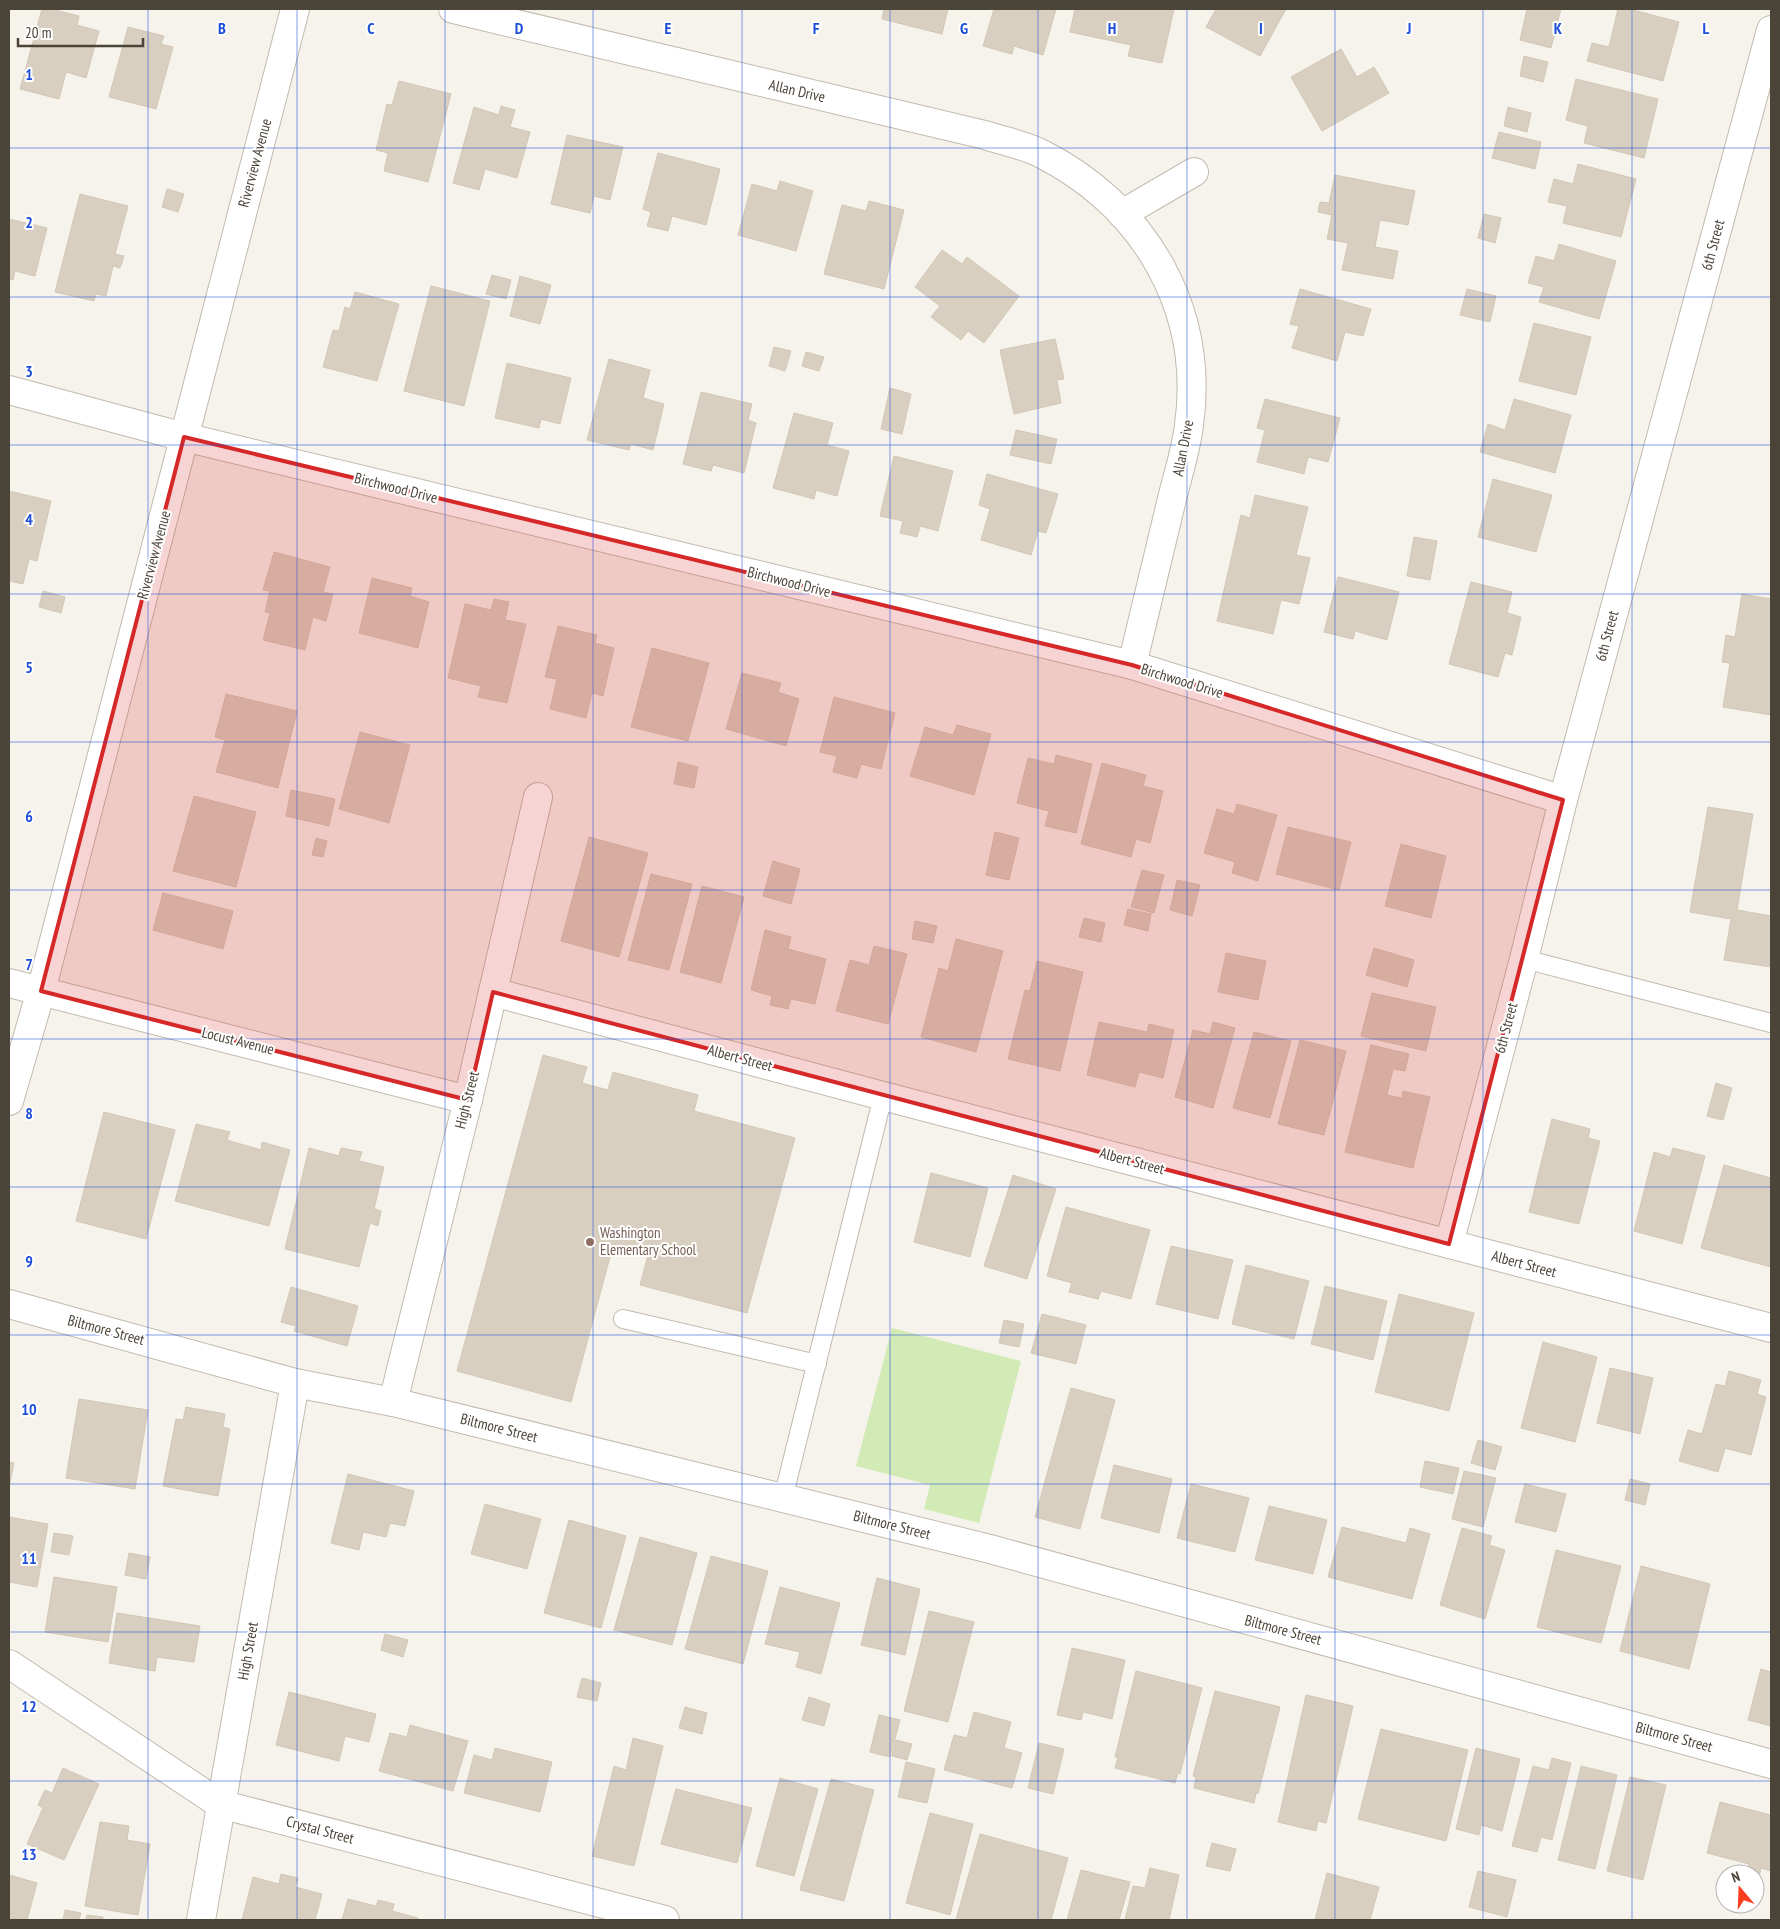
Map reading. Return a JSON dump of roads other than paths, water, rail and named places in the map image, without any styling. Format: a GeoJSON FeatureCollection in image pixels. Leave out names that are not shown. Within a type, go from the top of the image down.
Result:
{"type":"FeatureCollection","features":[{"type":"Feature","properties":{"kind":"street","name":"Riverview Avenue"},"geometry":{"type":"LineString","coordinates":[[9,1101],[41,991],[295,9]]}},
{"type":"Feature","properties":{"kind":"street","name":"Allan Drive"},"geometry":{"type":"LineString","coordinates":[[453,9],[984,135],[1041,154],[1085,180],[1108,199],[1142,236],[1167,277],[1183,322],[1191,371],[1189,426],[1132,665]]}},
{"type":"Feature","properties":{"kind":"street","name":"6th Street"},"geometry":{"type":"LineString","coordinates":[[1449,1244],[1524,959],[1563,800],[1771,30]]}},
{"type":"Feature","properties":{"kind":"street"},"geometry":{"type":"LineString","coordinates":[[1122,214],[1194,172]]}},
{"type":"Feature","properties":{"kind":"street","name":"Birchwood Drive"},"geometry":{"type":"LineString","coordinates":[[9,390],[184,437],[1132,665],[1563,800]]}},
{"type":"Feature","properties":{"kind":"street","name":"High Street"},"geometry":{"type":"LineString","coordinates":[[393,1402],[494,992],[538,798]]}},
{"type":"Feature","properties":{"kind":"street","name":"Locust Avenue"},"geometry":{"type":"LineString","coordinates":[[9,983],[468,1100]]}},
{"type":"Feature","properties":{"kind":"street","name":"Albert Street"},"geometry":{"type":"LineString","coordinates":[[494,992],[883,1096],[1771,1328]]}},
{"type":"Feature","properties":{"kind":"street","name":"Biltmore Street"},"geometry":{"type":"LineString","coordinates":[[9,1304],[295,1383],[393,1402],[990,1549],[1771,1764]]}},
{"type":"Feature","properties":{"kind":"street","name":"High Street"},"geometry":{"type":"LineString","coordinates":[[201,1920],[295,1383]]}},
{"type":"Feature","properties":{"kind":"street","name":"Crystal Street"},"geometry":{"type":"LineString","coordinates":[[9,1664],[220,1804],[665,1920]]}},
{"type":"Feature","properties":{"kind":"lane"},"geometry":{"type":"LineString","coordinates":[[1524,959],[1771,1022]]}},
{"type":"Feature","properties":{"kind":"lane"},"geometry":{"type":"LineString","coordinates":[[783,1498],[883,1096]]}},
{"type":"Feature","properties":{"kind":"lane"},"geometry":{"type":"LineString","coordinates":[[624,1319],[817,1364]]}},
{"type":"Feature","properties":{"kind":"place","name":"Washington Elementary School"},"geometry":{"type":"Point","coordinates":[590,1242]}}]}
